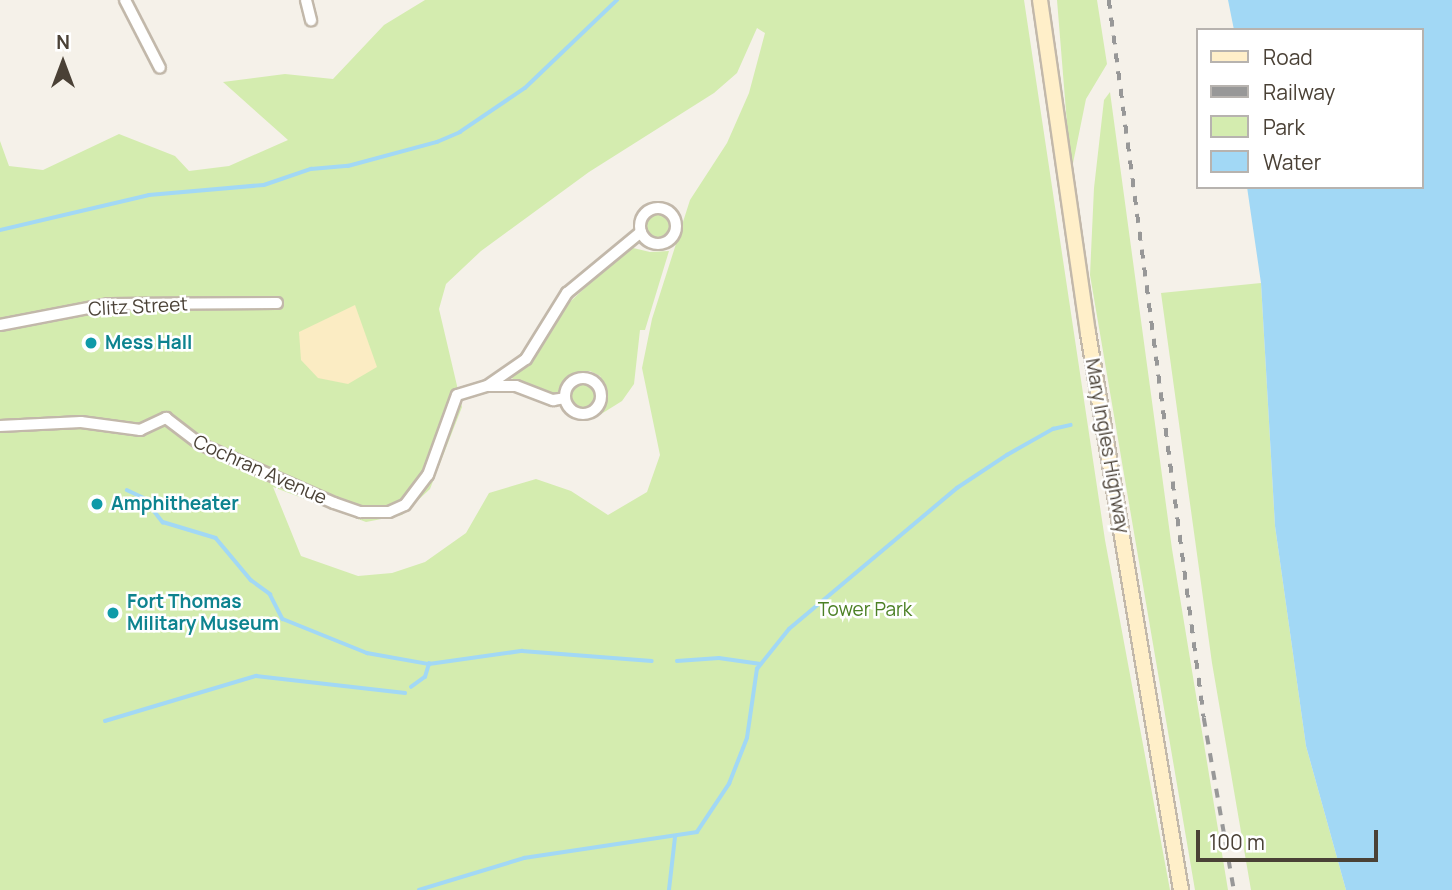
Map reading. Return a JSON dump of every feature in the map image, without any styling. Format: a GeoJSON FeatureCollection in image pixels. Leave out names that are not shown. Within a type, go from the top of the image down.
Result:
{"type":"FeatureCollection","features":[{"type":"Feature","properties":{"kind":"street"},"geometry":{"type":"LineString","coordinates":[[125,0],[160,68]]}},
{"type":"Feature","properties":{"kind":"street"},"geometry":{"type":"LineString","coordinates":[[306,0],[311,20]]}},
{"type":"Feature","properties":{"kind":"street","name":"Mary Ingles Highway"},"geometry":{"type":"LineString","coordinates":[[1040,0],[1088,333],[1181,890]]}},
{"type":"Feature","properties":{"kind":"street"},"geometry":{"type":"LineString","coordinates":[[487,386],[526,359],[567,293],[641,232]]}},
{"type":"Feature","properties":{"kind":"street","name":"Clitz Street"},"geometry":{"type":"LineString","coordinates":[[0,325],[109,304],[277,303]]}},
{"type":"Feature","properties":{"kind":"street"},"geometry":{"type":"LineString","coordinates":[[487,386],[516,386],[561,401],[565,398]]}},
{"type":"Feature","properties":{"kind":"street","name":"Cochran Avenue"},"geometry":{"type":"LineString","coordinates":[[0,426],[81,422],[140,430],[166,418],[200,444],[334,503],[374,513],[405,505],[418,492],[457,395],[487,386]]}},
{"type":"Feature","properties":{"kind":"green space","name":"Tower Park"},"geometry":{"type":"Polygon","coordinates":[[[425,0],[1024,0],[1105,540],[1170,890],[0,890],[0,141],[9,166],[43,170],[119,134],[175,156],[189,171],[229,166],[288,140],[223,82],[285,74],[333,79],[384,25],[425,0]],[[757,28],[737,73],[714,93],[589,172],[481,251],[446,284],[439,309],[462,407],[430,489],[402,515],[366,522],[273,487],[301,556],[358,576],[392,573],[425,562],[466,533],[489,493],[536,479],[571,491],[608,515],[647,492],[660,455],[642,368],[652,319],[690,200],[727,143],[749,93],[765,33],[757,28]]]}},
{"type":"Feature","properties":{"kind":"green space"},"geometry":{"type":"Polygon","coordinates":[[[1057,0],[1097,0],[1107,64],[1086,99],[1071,173],[1057,0]]]}},
{"type":"Feature","properties":{"kind":"green space"},"geometry":{"type":"Polygon","coordinates":[[[1110,92],[1172,549],[1228,890],[1195,890],[1090,275],[1094,188],[1104,100],[1110,92]]]}},
{"type":"Feature","properties":{"kind":"green space"},"geometry":{"type":"Polygon","coordinates":[[[657,214],[665,218],[669,226],[665,234],[657,238],[649,234],[645,226],[649,218],[657,214]]]}},
{"type":"Feature","properties":{"kind":"green space"},"geometry":{"type":"Polygon","coordinates":[[[629,247],[650,252],[669,251],[645,330],[640,330],[634,384],[622,401],[598,416],[607,390],[600,376],[590,371],[567,376],[558,392],[550,394],[511,378],[536,356],[559,312],[629,247]]]}},
{"type":"Feature","properties":{"kind":"green space"},"geometry":{"type":"Polygon","coordinates":[[[1261,283],[1275,526],[1306,746],[1346,890],[1251,890],[1212,663],[1161,293],[1261,283]]]}},
{"type":"Feature","properties":{"kind":"green space"},"geometry":{"type":"Polygon","coordinates":[[[583,384],[591,388],[595,396],[591,404],[583,408],[575,404],[571,396],[575,388],[583,384]]]}},
{"type":"Feature","properties":{"kind":"sand"},"geometry":{"type":"Polygon","coordinates":[[[355,305],[377,367],[348,384],[318,378],[301,360],[299,332],[355,305]]]}},
{"type":"Feature","properties":{"kind":"water"},"geometry":{"type":"Polygon","coordinates":[[[1228,0],[1452,0],[1452,890],[1346,890],[1306,746],[1275,526],[1261,283],[1247,189],[1424,189],[1424,28],[1234,28],[1228,0]]]}},
{"type":"Feature","properties":{"kind":"waterway"},"geometry":{"type":"LineString","coordinates":[[0,230],[149,195],[264,185],[311,169],[348,166],[437,142],[460,132],[525,88],[617,0]]}},
{"type":"Feature","properties":{"kind":"waterway"},"geometry":{"type":"LineString","coordinates":[[419,890],[524,858],[697,832],[729,784],[747,738],[757,669],[789,629],[957,488],[1053,429],[1071,425]]}},
{"type":"Feature","properties":{"kind":"waterway"},"geometry":{"type":"LineString","coordinates":[[127,490],[144,498],[163,522],[216,538],[251,580],[270,594],[283,619],[367,653],[429,664],[522,651],[652,661]]}},
{"type":"Feature","properties":{"kind":"waterway"},"geometry":{"type":"LineString","coordinates":[[677,661],[719,658],[761,664]]}},
{"type":"Feature","properties":{"kind":"waterway"},"geometry":{"type":"LineString","coordinates":[[411,687],[425,677],[429,664]]}},
{"type":"Feature","properties":{"kind":"waterway"},"geometry":{"type":"LineString","coordinates":[[105,721],[256,676],[405,693]]}},
{"type":"Feature","properties":{"kind":"waterway"},"geometry":{"type":"LineString","coordinates":[[669,890],[675,837]]}},
{"type":"Feature","properties":{"kind":"railway"},"geometry":{"type":"LineString","coordinates":[[1109,0],[1204,718],[1234,890]]}},
{"type":"Feature","properties":{"kind":"place","name":"Mess Hall"},"geometry":{"type":"Point","coordinates":[91,343]}},
{"type":"Feature","properties":{"kind":"place","name":"Amphitheater"},"geometry":{"type":"Point","coordinates":[97,504]}},
{"type":"Feature","properties":{"kind":"place","name":"Fort Thomas Military Museum"},"geometry":{"type":"Point","coordinates":[113,613]}}]}
